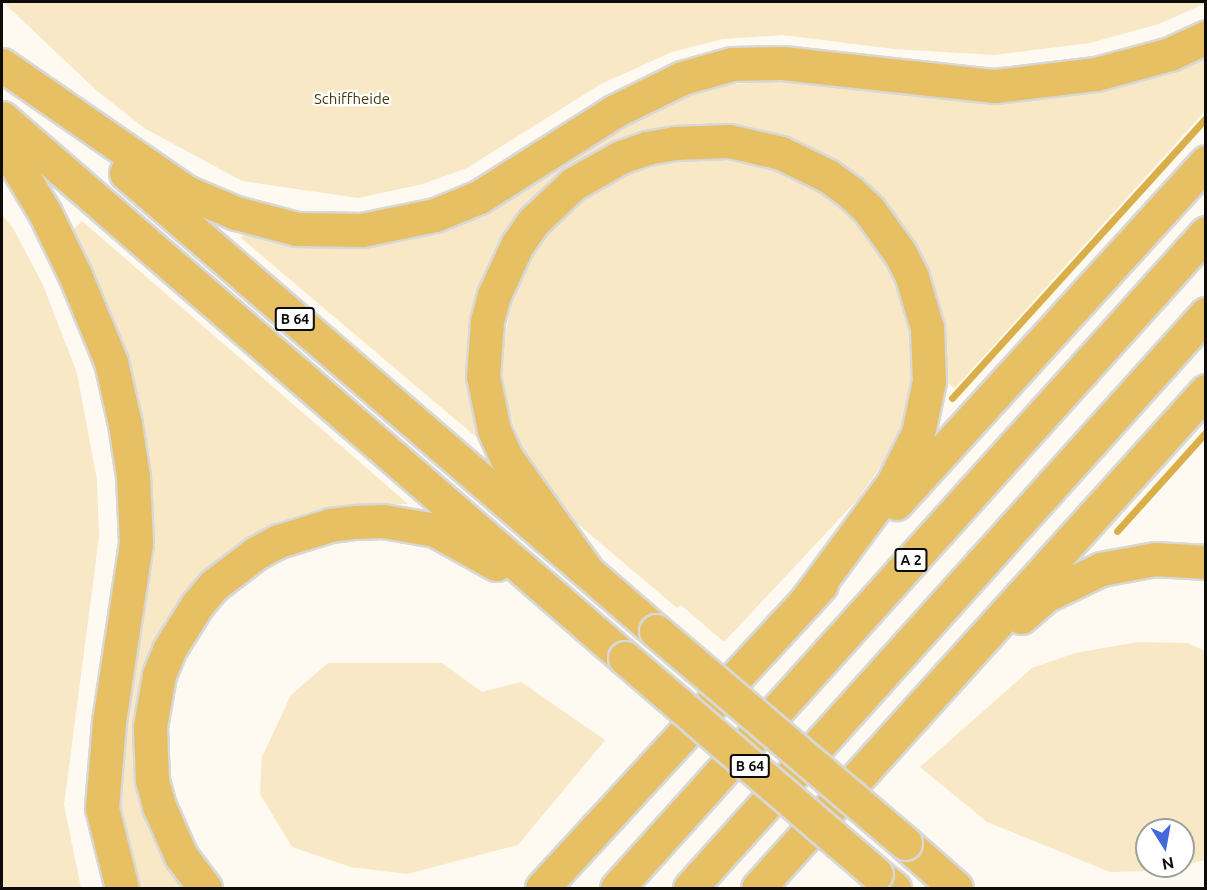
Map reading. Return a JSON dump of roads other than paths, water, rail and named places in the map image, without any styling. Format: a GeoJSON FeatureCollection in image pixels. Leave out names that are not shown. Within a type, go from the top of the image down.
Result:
{"type":"FeatureCollection","features":[{"type":"Feature","properties":{"kind":"highway"},"geometry":{"type":"LineString","coordinates":[[2,65],[186,192],[236,213],[297,229],[362,230],[435,215],[479,197],[615,111],[682,78],[732,64],[782,63],[995,86],[1096,74],[1170,54],[1206,37]]}},
{"type":"Feature","properties":{"kind":"highway","name":"B 64"},"geometry":{"type":"LineString","coordinates":[[2,65],[956,888]]}},
{"type":"Feature","properties":{"kind":"highway","name":"B 64"},"geometry":{"type":"LineString","coordinates":[[2,118],[885,881]]}},
{"type":"Feature","properties":{"kind":"highway"},"geometry":{"type":"LineString","coordinates":[[2,141],[45,213],[75,275],[111,362],[125,423],[136,543],[109,722],[102,808],[122,888]]}},
{"type":"Feature","properties":{"kind":"highway"},"geometry":{"type":"LineString","coordinates":[[588,572],[506,457],[494,430],[483,376],[487,321],[494,294],[517,245],[533,222],[581,179],[647,148],[674,142],[729,141],[797,159],[850,192],[886,231],[900,253],[912,277],[927,328],[929,381],[918,433],[893,483],[806,601]]}},
{"type":"Feature","properties":{"kind":"highway"},"geometry":{"type":"LineString","coordinates":[[542,888],[566,859],[806,601],[1206,162]]}},
{"type":"Feature","properties":{"kind":"highway","name":"A 2"},"geometry":{"type":"LineString","coordinates":[[617,888],[1206,233]]}},
{"type":"Feature","properties":{"kind":"highway"},"geometry":{"type":"LineString","coordinates":[[690,888],[1206,314]]}},
{"type":"Feature","properties":{"kind":"highway"},"geometry":{"type":"LineString","coordinates":[[758,888],[1206,391]]}},
{"type":"Feature","properties":{"kind":"highway"},"geometry":{"type":"LineString","coordinates":[[205,888],[181,856],[159,806],[152,780],[150,727],[159,675],[173,642],[197,605],[234,568],[264,549],[304,531],[330,525],[383,521],[435,530],[555,597]]}},
{"type":"Feature","properties":{"kind":"highway"},"geometry":{"type":"LineString","coordinates":[[949,675],[1045,596],[1101,569],[1155,559],[1206,562]]}},
{"type":"Feature","properties":{"kind":"highway"},"geometry":{"type":"LineString","coordinates":[[532,888],[566,859]]}},
{"type":"Feature","properties":{"kind":"waterway"},"geometry":{"type":"LineString","coordinates":[[952,398],[1206,118]]}},
{"type":"Feature","properties":{"kind":"waterway"},"geometry":{"type":"LineString","coordinates":[[1117,531],[1206,432]]}},
{"type":"Feature","properties":{"kind":"park label","name":"Schiffheide"},"geometry":{"type":"Point","coordinates":[352,99]}}]}
